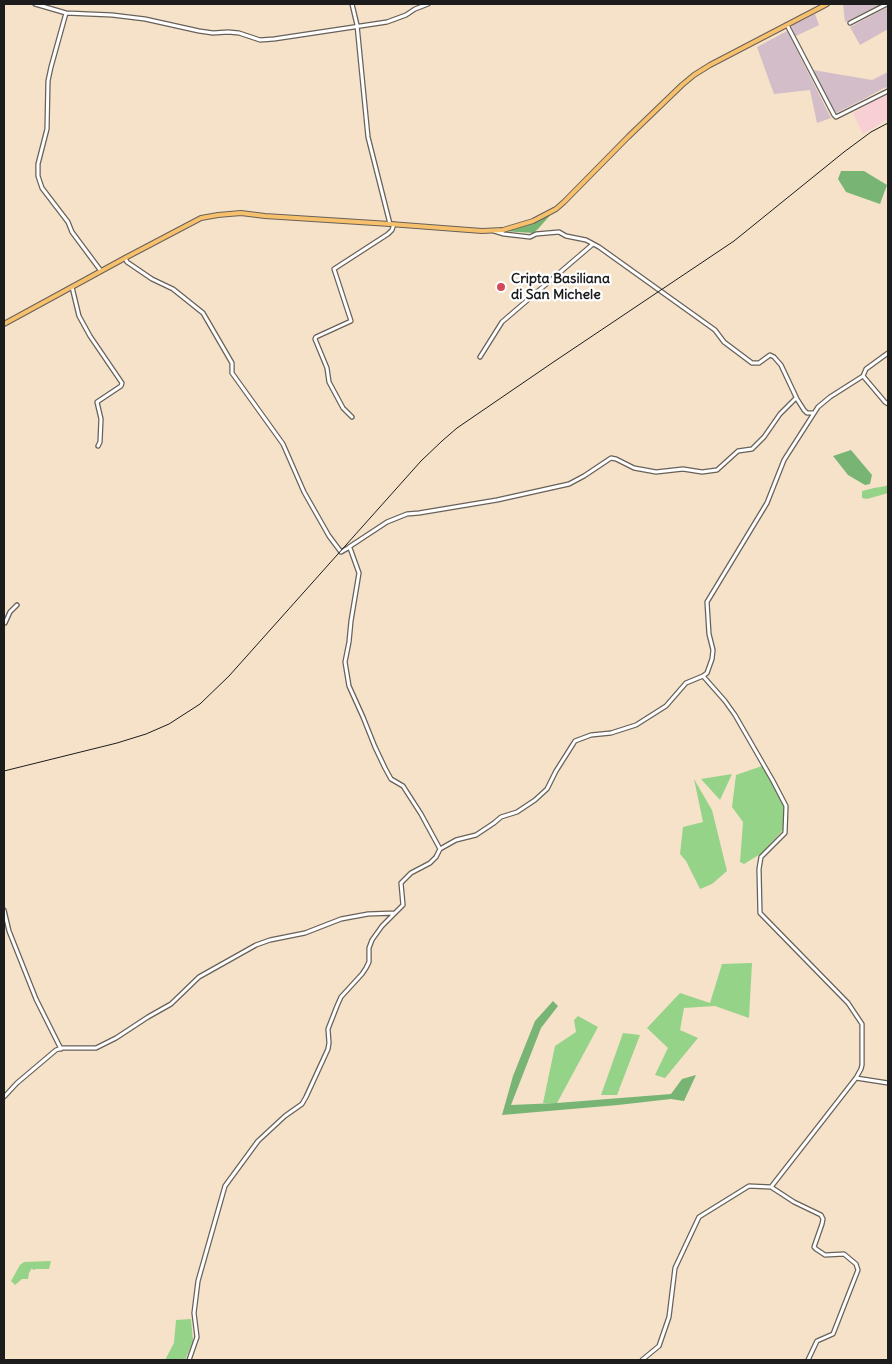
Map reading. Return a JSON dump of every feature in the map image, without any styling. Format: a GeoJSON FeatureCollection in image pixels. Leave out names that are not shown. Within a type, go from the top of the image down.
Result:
{"type":"FeatureCollection","features":[{"type":"Feature","properties":{"kind":"main road"},"geometry":{"type":"LineString","coordinates":[[4,324],[201,218],[241,213],[482,232],[516,227],[533,221],[556,209],[578,190],[628,137],[694,75],[827,4]]}},
{"type":"Feature","properties":{"kind":"street"},"geometry":{"type":"LineString","coordinates":[[35,4],[66,13],[137,18],[199,31],[213,33],[228,32],[260,40],[274,40],[387,22],[428,4]]}},
{"type":"Feature","properties":{"kind":"street"},"geometry":{"type":"LineString","coordinates":[[352,4],[357,26],[368,137],[392,224],[392,230],[388,234],[334,269],[351,321],[315,339],[327,368],[329,382],[343,408],[352,417]]}},
{"type":"Feature","properties":{"kind":"street"},"geometry":{"type":"LineString","coordinates":[[850,23],[887,4]]}},
{"type":"Feature","properties":{"kind":"street"},"geometry":{"type":"LineString","coordinates":[[66,13],[48,81],[47,129],[38,164],[38,176],[42,188],[101,271]]}},
{"type":"Feature","properties":{"kind":"street"},"geometry":{"type":"LineString","coordinates":[[786,25],[836,117],[888,91]]}},
{"type":"Feature","properties":{"kind":"street"},"geometry":{"type":"LineString","coordinates":[[493,231],[530,236],[559,232],[563,235],[586,240],[715,330],[724,342],[752,363],[759,364],[770,356],[774,357],[781,365],[796,398],[806,412],[813,413]]}},
{"type":"Feature","properties":{"kind":"street"},"geometry":{"type":"LineString","coordinates":[[480,357],[502,322],[593,244]]}},
{"type":"Feature","properties":{"kind":"street"},"geometry":{"type":"LineString","coordinates":[[125,258],[127,262],[152,279],[173,289],[203,313],[232,363],[232,373],[283,444],[304,492],[329,536],[341,552],[388,522],[406,514],[496,500],[569,484],[611,458],[634,468],[656,472],[683,469],[702,472],[718,470],[738,451],[752,449],[764,437],[780,414],[796,398]]}},
{"type":"Feature","properties":{"kind":"street"},"geometry":{"type":"LineString","coordinates":[[72,287],[79,316],[90,336],[122,383],[121,386],[97,402],[100,419],[100,442],[98,446]]}},
{"type":"Feature","properties":{"kind":"street"},"geometry":{"type":"LineString","coordinates":[[189,1360],[197,1337],[194,1313],[198,1281],[225,1186],[258,1141],[277,1122],[302,1104],[328,1049],[328,1029],[341,997],[366,968],[369,962],[369,948],[372,940],[382,926],[403,905],[401,883],[412,873],[430,863],[440,849],[456,840],[476,834],[501,817],[525,808],[547,789],[575,741],[591,735],[611,733],[636,724],[666,706],[686,682],[703,676],[707,672],[713,650],[709,634],[707,602],[767,503],[784,460],[818,407],[862,376],[866,369],[888,353]]}},
{"type":"Feature","properties":{"kind":"street"},"geometry":{"type":"LineString","coordinates":[[862,376],[888,404]]}},
{"type":"Feature","properties":{"kind":"street"},"geometry":{"type":"LineString","coordinates":[[349,547],[359,573],[345,662],[349,686],[385,768],[392,779],[403,786],[440,849]]}},
{"type":"Feature","properties":{"kind":"street"},"geometry":{"type":"LineString","coordinates":[[4,623],[17,604]]}},
{"type":"Feature","properties":{"kind":"street"},"geometry":{"type":"LineString","coordinates":[[703,676],[725,701],[735,716],[786,806],[785,833],[762,857],[759,869],[760,913],[848,1003],[862,1024],[862,1065],[856,1078],[771,1187]]}},
{"type":"Feature","properties":{"kind":"street"},"geometry":{"type":"LineString","coordinates":[[4,910],[9,931],[36,999],[61,1048]]}},
{"type":"Feature","properties":{"kind":"street"},"geometry":{"type":"LineString","coordinates":[[4,1097],[17,1083],[52,1053],[61,1048],[96,1048],[116,1038],[171,1004],[199,977],[262,942],[305,933],[341,919],[368,914],[396,913]]}},
{"type":"Feature","properties":{"kind":"street"},"geometry":{"type":"LineString","coordinates":[[856,1078],[888,1083]]}},
{"type":"Feature","properties":{"kind":"street"},"geometry":{"type":"LineString","coordinates":[[642,1360],[659,1346],[670,1317],[675,1268],[698,1217],[749,1186],[771,1187],[794,1202],[821,1215],[823,1219],[814,1247],[816,1250],[825,1255],[844,1254],[856,1264],[858,1270],[833,1334],[817,1341],[808,1360]]}},
{"type":"Feature","properties":{"kind":"shaded area"},"geometry":{"type":"Polygon","coordinates":[[[843,4],[882,4],[845,22],[843,4]]]}},
{"type":"Feature","properties":{"kind":"shaded area"},"geometry":{"type":"Polygon","coordinates":[[[888,7],[888,29],[860,45],[850,27],[888,7]]]}},
{"type":"Feature","properties":{"kind":"shaded area"},"geometry":{"type":"Polygon","coordinates":[[[815,14],[819,25],[796,36],[791,26],[815,14]]]}},
{"type":"Feature","properties":{"kind":"shaded area"},"geometry":{"type":"Polygon","coordinates":[[[787,31],[831,118],[817,123],[810,90],[774,94],[757,47],[787,31]]]}},
{"type":"Feature","properties":{"kind":"shaded area"},"geometry":{"type":"Polygon","coordinates":[[[813,70],[872,80],[888,72],[888,87],[836,113],[813,70]]]}},
{"type":"Feature","properties":{"kind":"shaded area"},"geometry":{"type":"Polygon","coordinates":[[[888,93],[888,119],[863,134],[853,113],[888,93]]]}},
{"type":"Feature","properties":{"kind":"green space"},"geometry":{"type":"Polygon","coordinates":[[[841,171],[864,171],[887,185],[880,204],[846,192],[838,179],[841,171]]]}},
{"type":"Feature","properties":{"kind":"green space"},"geometry":{"type":"Polygon","coordinates":[[[553,212],[533,233],[503,231],[531,224],[553,212]]]}},
{"type":"Feature","properties":{"kind":"green space"},"geometry":{"type":"Polygon","coordinates":[[[851,450],[872,475],[870,484],[865,485],[848,475],[833,456],[851,450]]]}},
{"type":"Feature","properties":{"kind":"green space"},"geometry":{"type":"Polygon","coordinates":[[[888,484],[888,493],[867,499],[862,498],[862,491],[888,484]]]}},
{"type":"Feature","properties":{"kind":"green space"},"geometry":{"type":"Polygon","coordinates":[[[762,766],[785,805],[783,830],[762,853],[744,864],[740,862],[743,822],[732,807],[736,775],[762,766]]]}},
{"type":"Feature","properties":{"kind":"green space"},"geometry":{"type":"Polygon","coordinates":[[[732,774],[720,800],[701,779],[732,774]]]}},
{"type":"Feature","properties":{"kind":"green space"},"geometry":{"type":"Polygon","coordinates":[[[694,779],[712,810],[727,871],[712,884],[700,889],[686,861],[680,854],[683,827],[703,822],[694,779]]]}},
{"type":"Feature","properties":{"kind":"green space"},"geometry":{"type":"Polygon","coordinates":[[[752,963],[749,1018],[715,1006],[684,1008],[680,1030],[698,1038],[665,1078],[655,1075],[668,1048],[647,1028],[680,993],[710,1003],[722,964],[752,963]]]}},
{"type":"Feature","properties":{"kind":"green space"},"geometry":{"type":"Polygon","coordinates":[[[553,1001],[558,1006],[541,1028],[511,1105],[671,1094],[682,1079],[696,1075],[684,1101],[671,1099],[502,1115],[513,1076],[535,1021],[553,1001]]]}},
{"type":"Feature","properties":{"kind":"green space"},"geometry":{"type":"Polygon","coordinates":[[[578,1016],[598,1027],[557,1103],[543,1103],[555,1046],[576,1032],[574,1020],[578,1016]]]}},
{"type":"Feature","properties":{"kind":"green space"},"geometry":{"type":"Polygon","coordinates":[[[623,1033],[640,1035],[617,1095],[601,1095],[623,1033]]]}},
{"type":"Feature","properties":{"kind":"green space"},"geometry":{"type":"Polygon","coordinates":[[[51,1261],[49,1269],[33,1270],[32,1268],[28,1279],[22,1279],[15,1285],[11,1281],[20,1265],[24,1262],[51,1261]]]}},
{"type":"Feature","properties":{"kind":"green space"},"geometry":{"type":"Polygon","coordinates":[[[191,1319],[193,1341],[185,1360],[165,1360],[174,1343],[176,1320],[191,1319]]]}},
{"type":"Feature","properties":{"kind":"railway"},"geometry":{"type":"LineString","coordinates":[[4,771],[146,734],[169,724],[200,704],[229,676],[421,461],[457,428],[734,241],[844,152],[871,132],[888,123]]}},
{"type":"Feature","properties":{"kind":"place","name":"Cripta Basiliana di San Michele"},"geometry":{"type":"Point","coordinates":[501,287]}}]}
